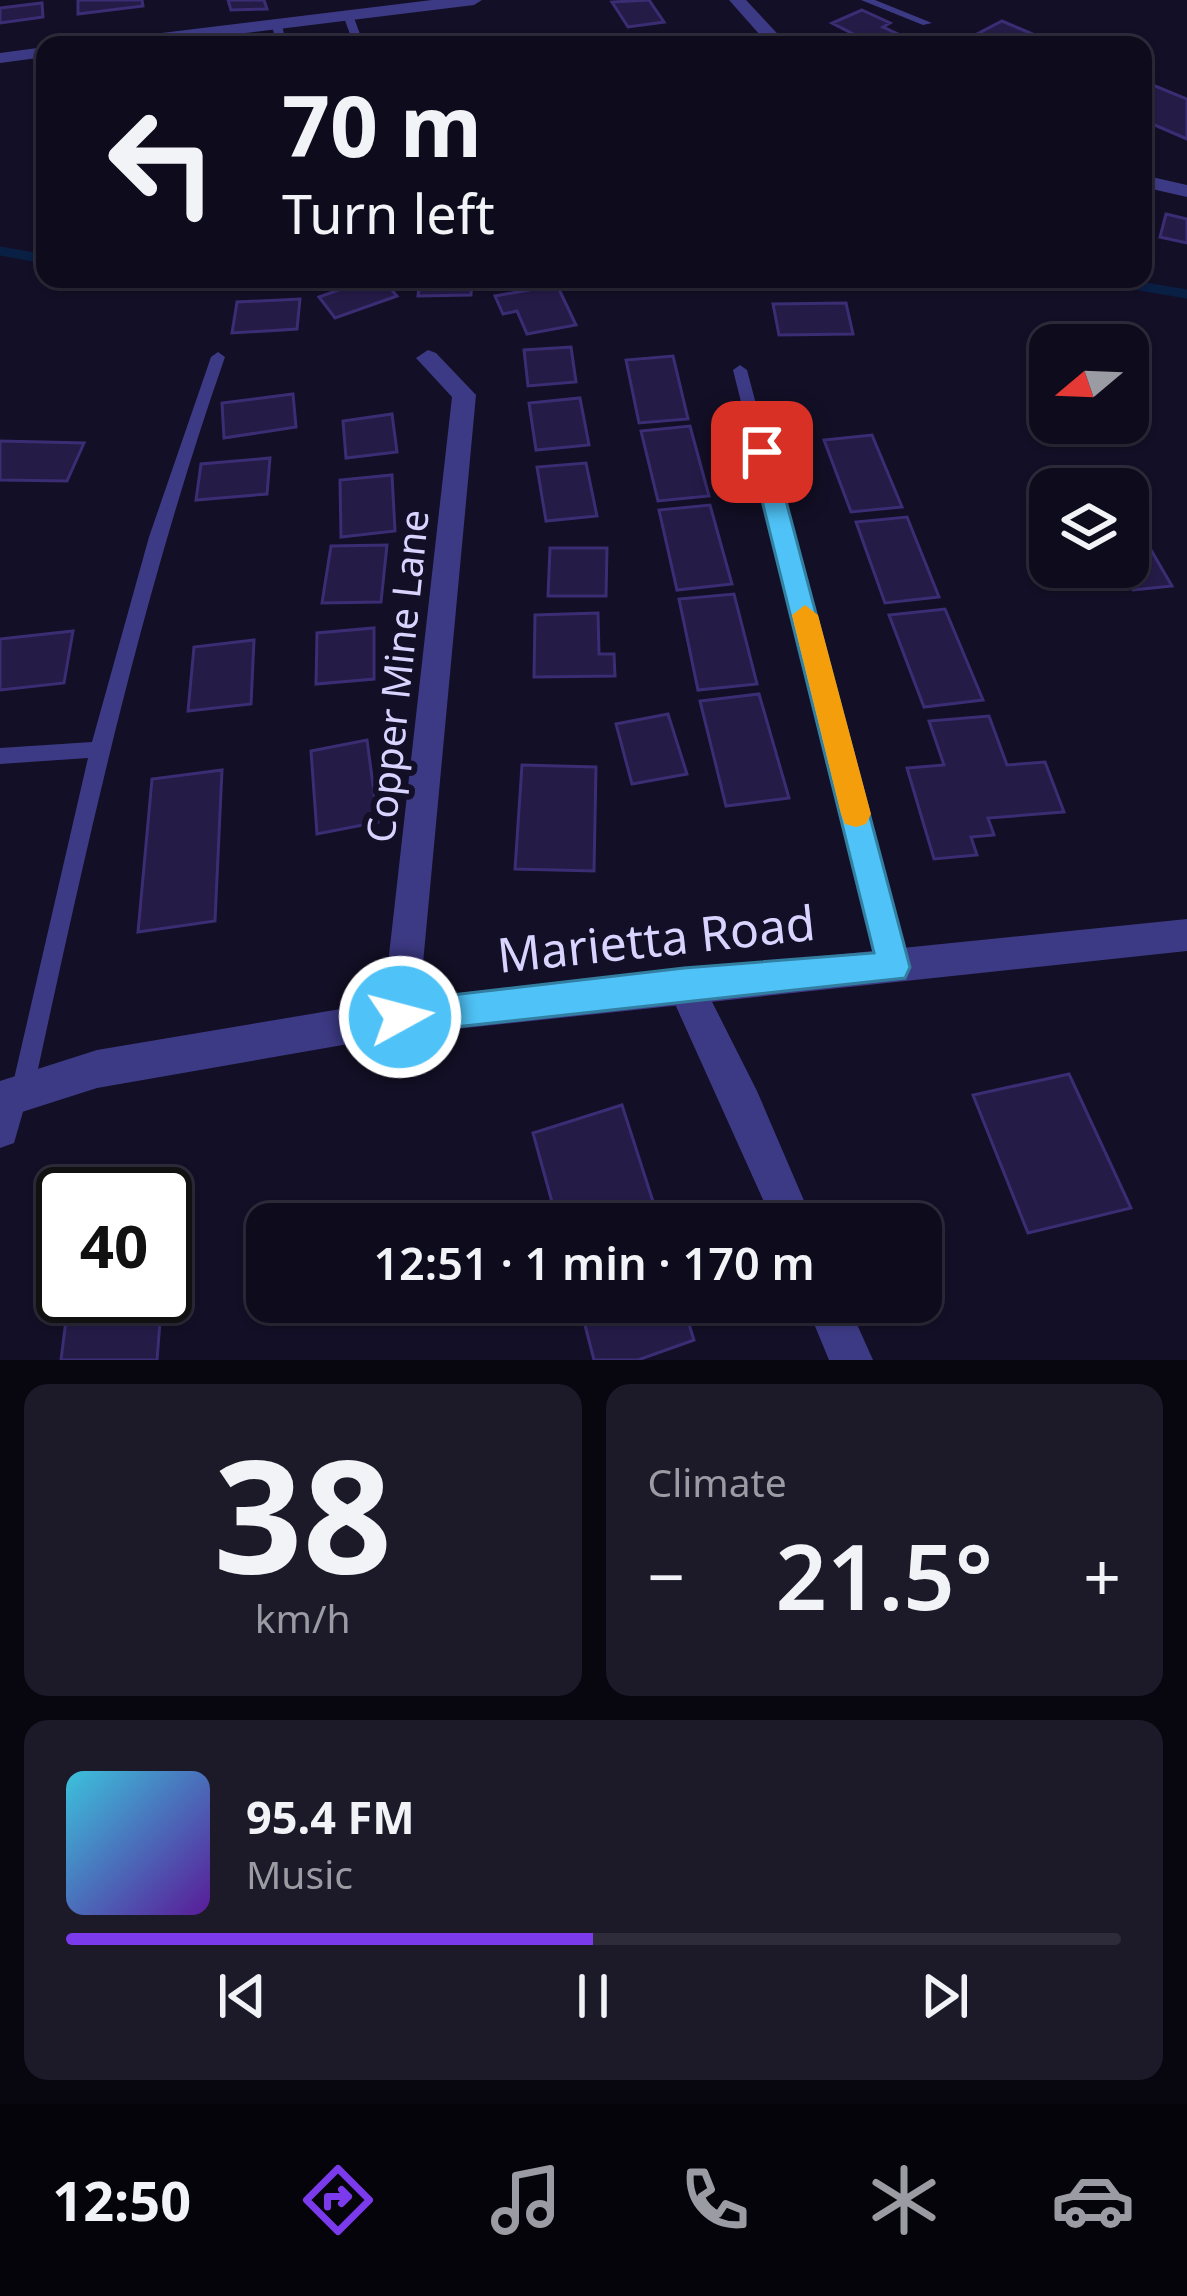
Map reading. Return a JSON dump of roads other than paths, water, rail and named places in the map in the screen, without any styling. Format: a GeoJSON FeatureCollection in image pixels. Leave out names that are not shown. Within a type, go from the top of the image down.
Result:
{"type":"FeatureCollection","features":[{"type":"Feature","properties":{"kind":"street"},"geometry":{"type":"LineString","coordinates":[[178,36],[474,0]]}},
{"type":"Feature","properties":{"kind":"street"},"geometry":{"type":"LineString","coordinates":[[737,0],[771,36]]}},
{"type":"Feature","properties":{"kind":"street"},"geometry":{"type":"LineString","coordinates":[[0,58],[36,53]]}},
{"type":"Feature","properties":{"kind":"street"},"geometry":{"type":"LineString","coordinates":[[1152,183],[1187,191]]}},
{"type":"Feature","properties":{"kind":"street","name":"Copper Mine Lane"},"geometry":{"type":"LineString","coordinates":[[400,1017],[464,395],[428,358]]}},
{"type":"Feature","properties":{"kind":"street","name":"Marietta Road"},"geometry":{"type":"LineString","coordinates":[[7,1105],[97,1069],[400,1017],[1187,935]]}},
{"type":"Feature","properties":{"kind":"street"},"geometry":{"type":"LineString","coordinates":[[684,984],[785,1203]]}},
{"type":"Feature","properties":{"kind":"street"},"geometry":{"type":"LineString","coordinates":[[835,1323],[851,1360]]}},
{"type":"Feature","properties":{"kind":"lane"},"geometry":{"type":"LineString","coordinates":[[866,0],[927,23]]}},
{"type":"Feature","properties":{"kind":"lane"},"geometry":{"type":"LineString","coordinates":[[348,15],[356,36]]}},
{"type":"Feature","properties":{"kind":"lane"},"geometry":{"type":"LineString","coordinates":[[277,24],[279,36]]}},
{"type":"Feature","properties":{"kind":"lane"},"geometry":{"type":"LineString","coordinates":[[7,1105],[179,459],[218,357]]}},
{"type":"Feature","properties":{"kind":"lane"},"geometry":{"type":"LineString","coordinates":[[740,370],[894,967]]}},
{"type":"Feature","properties":{"kind":"lane"},"geometry":{"type":"LineString","coordinates":[[0,756],[101,749]]}},
{"type":"Feature","properties":{"kind":"waterway"},"geometry":{"type":"LineString","coordinates":[[0,251],[36,257]]}},
{"type":"Feature","properties":{"kind":"waterway"},"geometry":{"type":"LineString","coordinates":[[1151,288],[1187,294]]}}]}
